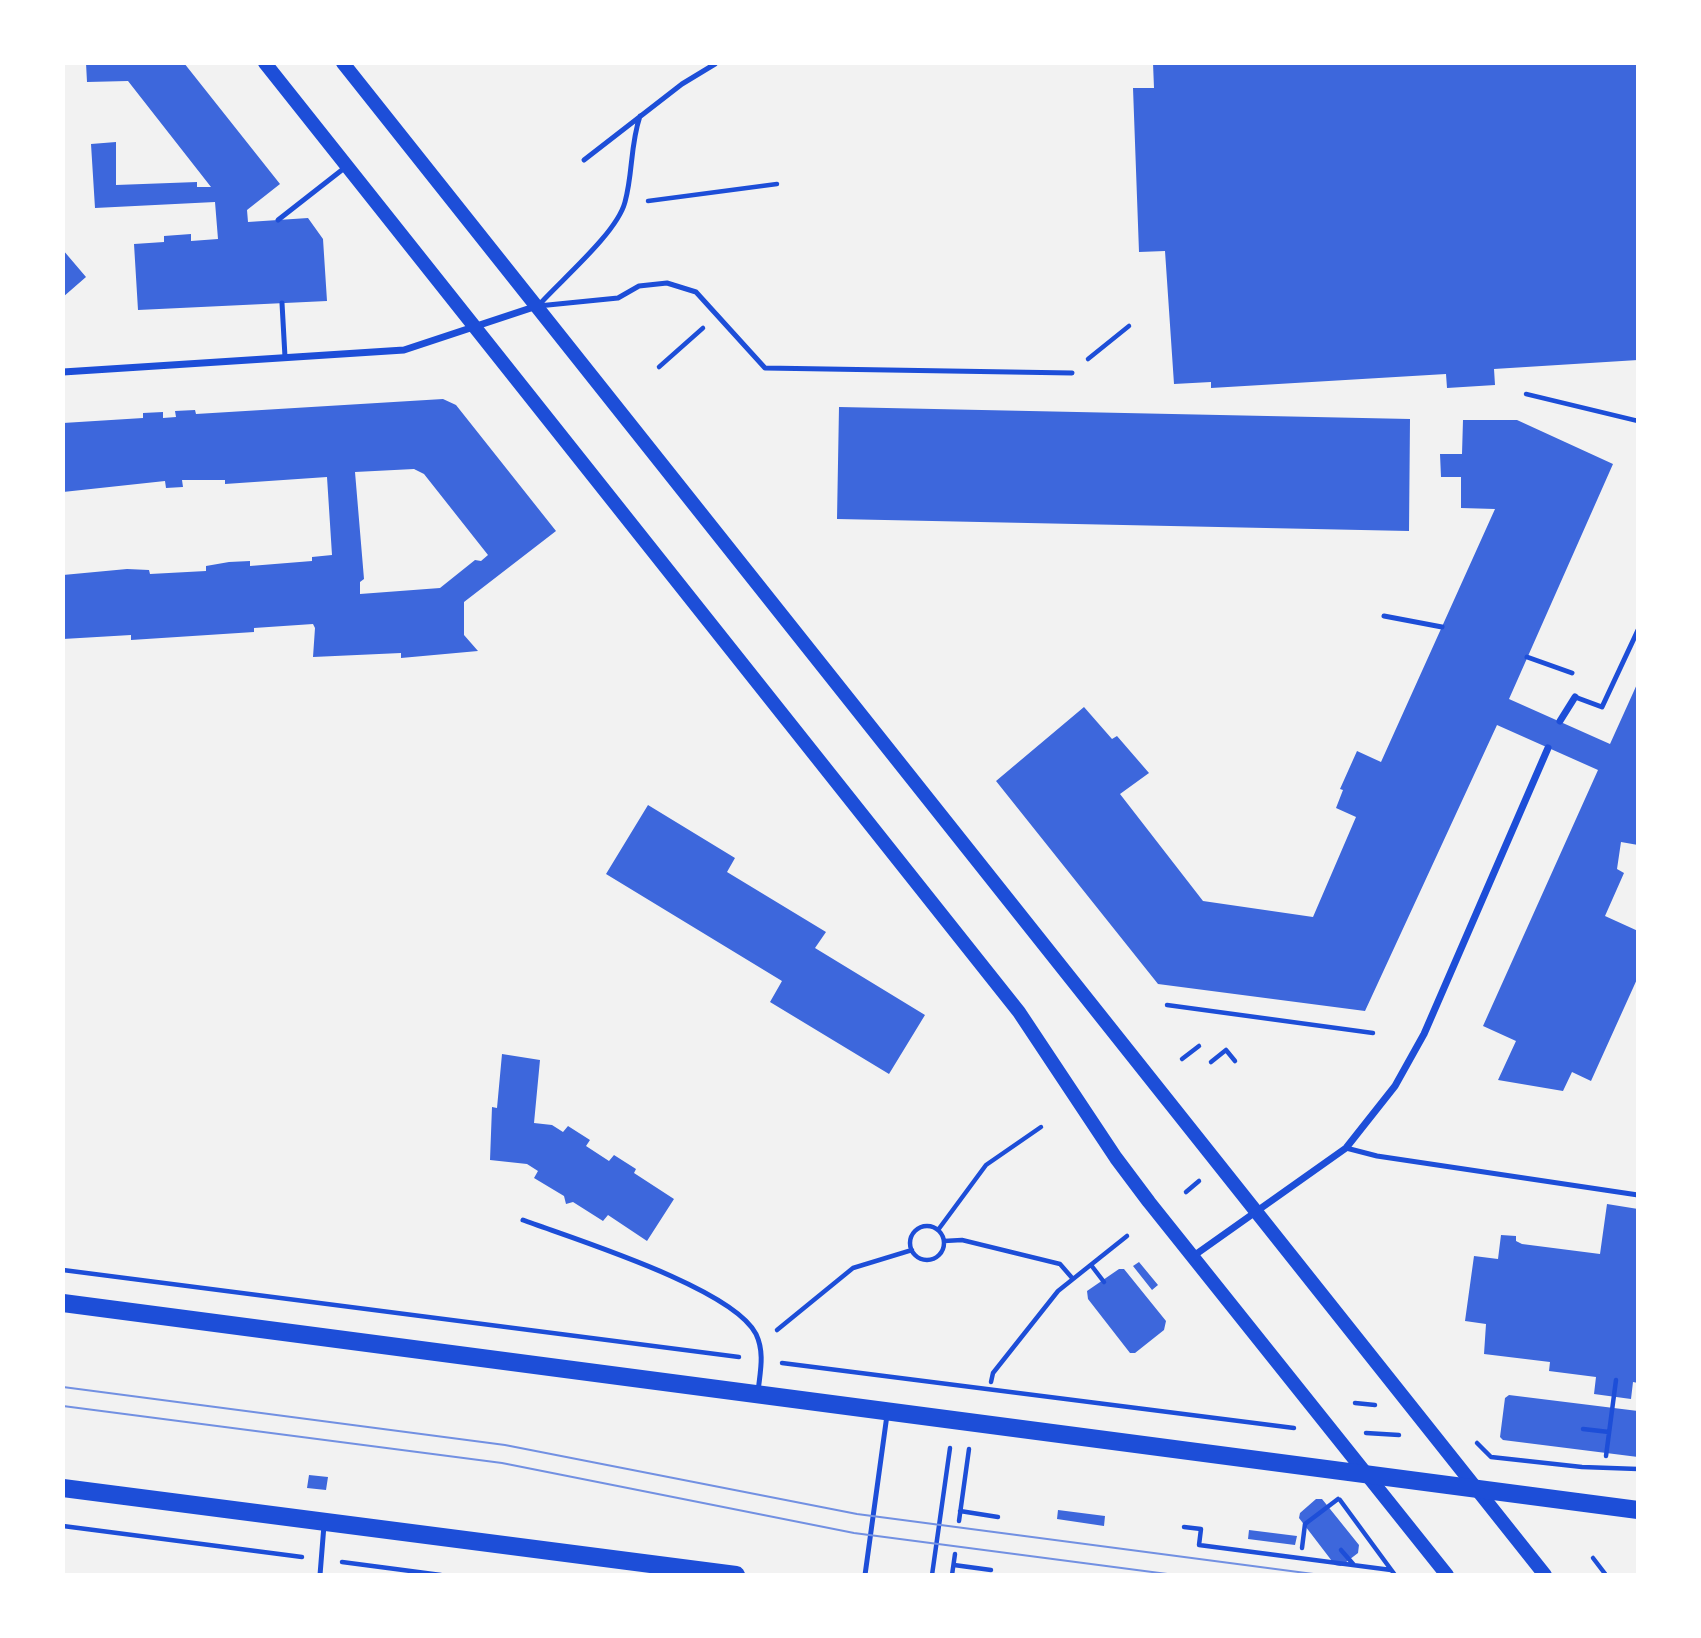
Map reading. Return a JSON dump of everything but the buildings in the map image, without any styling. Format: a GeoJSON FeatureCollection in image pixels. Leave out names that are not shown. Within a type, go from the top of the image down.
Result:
{"type":"FeatureCollection","features":[{"type":"Feature","properties":{"kind":"main road"},"geometry":{"type":"LineString","coordinates":[[265,63],[1019,1012],[1116,1158],[1447,1575]]}},
{"type":"Feature","properties":{"kind":"main road"},"geometry":{"type":"LineString","coordinates":[[343,63],[1545,1575]]}},
{"type":"Feature","properties":{"kind":"main road"},"geometry":{"type":"LineString","coordinates":[[63,1303],[1370,1477],[1638,1510]]}},
{"type":"Feature","properties":{"kind":"main road"},"geometry":{"type":"LineString","coordinates":[[63,1488],[736,1575]]}},
{"type":"Feature","properties":{"kind":"street"},"geometry":{"type":"LineString","coordinates":[[63,372],[404,350],[538,306]]}},
{"type":"Feature","properties":{"kind":"street"},"geometry":{"type":"LineString","coordinates":[[1560,722],[1575,697]]}},
{"type":"Feature","properties":{"kind":"street"},"geometry":{"type":"LineString","coordinates":[[1192,1257],[1346,1148],[1395,1086],[1424,1034],[1548,748]]}},
{"type":"Feature","properties":{"kind":"lane"},"geometry":{"type":"LineString","coordinates":[[584,160],[682,84],[715,64]]}},
{"type":"Feature","properties":{"kind":"lane"},"geometry":{"type":"LineString","coordinates":[[538,306],[602,240],[625,204],[631,144],[640,116]]}},
{"type":"Feature","properties":{"kind":"lane"},"geometry":{"type":"LineString","coordinates":[[278,220],[348,165]]}},
{"type":"Feature","properties":{"kind":"lane"},"geometry":{"type":"LineString","coordinates":[[538,306],[618,298],[639,286],[667,283],[696,292],[765,368],[1072,373]]}},
{"type":"Feature","properties":{"kind":"lane"},"geometry":{"type":"LineString","coordinates":[[282,303],[285,357]]}},
{"type":"Feature","properties":{"kind":"lane"},"geometry":{"type":"LineString","coordinates":[[1384,616],[1442,627]]}},
{"type":"Feature","properties":{"kind":"lane"},"geometry":{"type":"LineString","coordinates":[[1575,697],[1602,707],[1638,630]]}},
{"type":"Feature","properties":{"kind":"lane"},"geometry":{"type":"LineString","coordinates":[[1527,657],[1572,673]]}},
{"type":"Feature","properties":{"kind":"lane"},"geometry":{"type":"LineString","coordinates":[[1346,1148],[1377,1156],[1638,1195]]}},
{"type":"Feature","properties":{"kind":"lane"},"geometry":{"type":"LineString","coordinates":[[523,1220],[689,1282],[746,1321],[757,1336],[761,1360],[757,1395]]}},
{"type":"Feature","properties":{"kind":"lane"},"geometry":{"type":"LineString","coordinates":[[865,1575],[888,1413]]}},
{"type":"Feature","properties":{"kind":"lane"},"geometry":{"type":"LineString","coordinates":[[320,1575],[324,1522]]}},
{"type":"Feature","properties":{"kind":"path"},"geometry":{"type":"LineString","coordinates":[[640,202],[777,184]]}},
{"type":"Feature","properties":{"kind":"path"},"geometry":{"type":"LineString","coordinates":[[659,367],[717,316]]}},
{"type":"Feature","properties":{"kind":"path"},"geometry":{"type":"LineString","coordinates":[[1072,373],[1129,326]]}},
{"type":"Feature","properties":{"kind":"path"},"geometry":{"type":"LineString","coordinates":[[1526,394],[1638,421]]}},
{"type":"Feature","properties":{"kind":"path"},"geometry":{"type":"LineString","coordinates":[[1167,1005],[1373,1033]]}},
{"type":"Feature","properties":{"kind":"path"},"geometry":{"type":"LineString","coordinates":[[1182,1059],[1199,1046]]}},
{"type":"Feature","properties":{"kind":"path"},"geometry":{"type":"LineString","coordinates":[[1211,1062],[1226,1050],[1235,1061]]}},
{"type":"Feature","properties":{"kind":"path"},"geometry":{"type":"LineString","coordinates":[[938,1230],[986,1165],[1041,1127]]}},
{"type":"Feature","properties":{"kind":"path"},"geometry":{"type":"LineString","coordinates":[[1186,1192],[1205,1176]]}},
{"type":"Feature","properties":{"kind":"path"},"geometry":{"type":"LineString","coordinates":[[928,1226],[938,1230],[944,1241],[942,1251],[934,1258],[924,1259],[912,1250],[911,1239],[917,1230],[928,1226]]}},
{"type":"Feature","properties":{"kind":"path"},"geometry":{"type":"LineString","coordinates":[[991,1382],[993,1373],[1058,1291],[1127,1236]]}},
{"type":"Feature","properties":{"kind":"path"},"geometry":{"type":"LineString","coordinates":[[944,1241],[962,1240],[1060,1264],[1073,1279]]}},
{"type":"Feature","properties":{"kind":"path"},"geometry":{"type":"LineString","coordinates":[[757,1336],[772,1334],[853,1268],[912,1250]]}},
{"type":"Feature","properties":{"kind":"path"},"geometry":{"type":"LineString","coordinates":[[1091,1265],[1104,1282]]}},
{"type":"Feature","properties":{"kind":"path"},"geometry":{"type":"LineString","coordinates":[[63,1270],[1252,1424]]}},
{"type":"Feature","properties":{"kind":"path"},"geometry":{"type":"LineString","coordinates":[[1606,1456],[1616,1380]]}},
{"type":"Feature","properties":{"kind":"path"},"geometry":{"type":"LineString","coordinates":[[1355,1403],[1378,1406]]}},
{"type":"Feature","properties":{"kind":"path"},"geometry":{"type":"LineString","coordinates":[[1583,1429],[1609,1432]]}},
{"type":"Feature","properties":{"kind":"path"},"geometry":{"type":"LineString","coordinates":[[1379,1434],[1477,1443],[1491,1457],[1583,1467],[1638,1469]]}},
{"type":"Feature","properties":{"kind":"path"},"geometry":{"type":"LineString","coordinates":[[932,1575],[950,1446]]}},
{"type":"Feature","properties":{"kind":"path"},"geometry":{"type":"LineString","coordinates":[[959,1521],[969,1448]]}},
{"type":"Feature","properties":{"kind":"path"},"geometry":{"type":"LineString","coordinates":[[1302,1548],[1305,1524],[1338,1498],[1395,1575]]}},
{"type":"Feature","properties":{"kind":"path"},"geometry":{"type":"LineString","coordinates":[[961,1511],[998,1517]]}},
{"type":"Feature","properties":{"kind":"path"},"geometry":{"type":"LineString","coordinates":[[63,1526],[441,1575]]}},
{"type":"Feature","properties":{"kind":"path"},"geometry":{"type":"LineString","coordinates":[[1184,1527],[1201,1529],[1199,1545],[1391,1570]]}},
{"type":"Feature","properties":{"kind":"path"},"geometry":{"type":"LineString","coordinates":[[1341,1550],[1354,1565]]}},
{"type":"Feature","properties":{"kind":"path"},"geometry":{"type":"LineString","coordinates":[[952,1575],[955,1554]]}},
{"type":"Feature","properties":{"kind":"path"},"geometry":{"type":"LineString","coordinates":[[1593,1558],[1606,1575]]}},
{"type":"Feature","properties":{"kind":"path"},"geometry":{"type":"LineString","coordinates":[[954,1565],[991,1570]]}},
{"type":"Feature","properties":{"kind":"tram line"},"geometry":{"type":"LineString","coordinates":[[63,1387],[505,1445],[857,1514],[1321,1575]]}},
{"type":"Feature","properties":{"kind":"tram line"},"geometry":{"type":"LineString","coordinates":[[63,1406],[502,1463],[854,1533],[1175,1575]]}}]}
